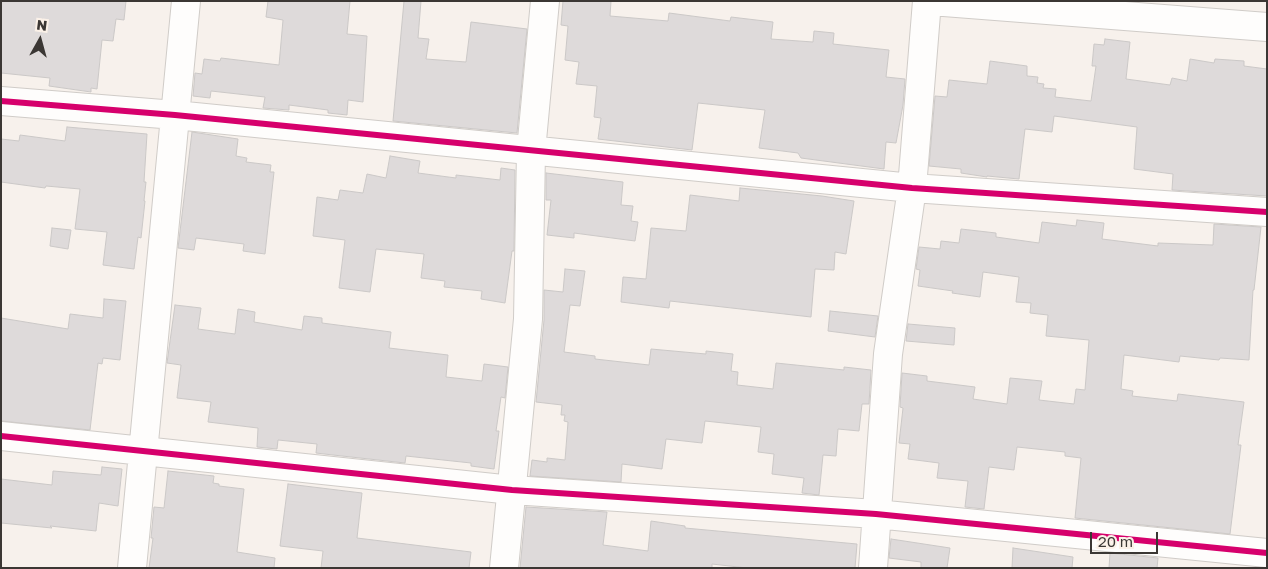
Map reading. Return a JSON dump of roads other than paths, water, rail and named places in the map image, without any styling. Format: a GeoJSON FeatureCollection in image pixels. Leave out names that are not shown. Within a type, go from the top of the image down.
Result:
{"type":"FeatureCollection","features":[{"type":"Feature","properties":{"kind":"street"},"geometry":{"type":"LineString","coordinates":[[132,568],[186,1]]}},
{"type":"Feature","properties":{"kind":"street"},"geometry":{"type":"LineString","coordinates":[[504,568],[528,319],[531,151],[544,1]]}},
{"type":"Feature","properties":{"kind":"street"},"geometry":{"type":"LineString","coordinates":[[873,568],[888,354],[912,188],[927,1]]}},
{"type":"Feature","properties":{"kind":"street"},"geometry":{"type":"LineString","coordinates":[[931,1],[1267,27]]}},
{"type":"Feature","properties":{"kind":"street"},"geometry":{"type":"LineString","coordinates":[[1,101],[175,115],[912,188],[1267,212]]}},
{"type":"Feature","properties":{"kind":"street"},"geometry":{"type":"LineString","coordinates":[[1,436],[512,490],[876,514],[1267,553]]}}]}
